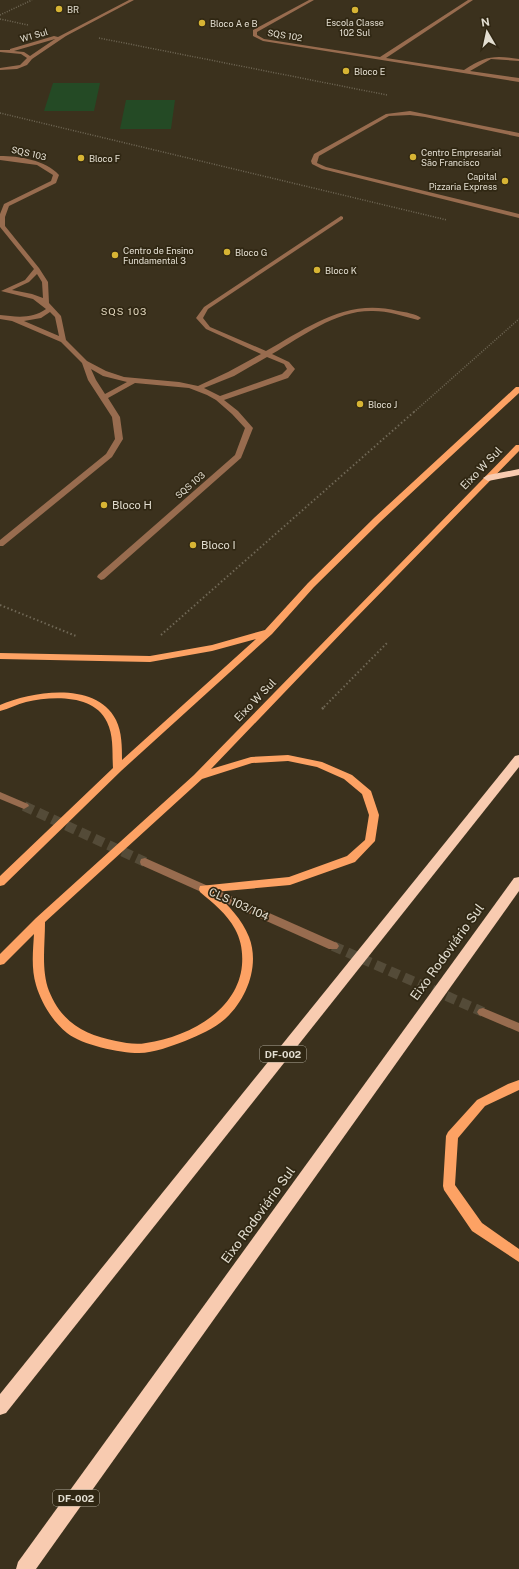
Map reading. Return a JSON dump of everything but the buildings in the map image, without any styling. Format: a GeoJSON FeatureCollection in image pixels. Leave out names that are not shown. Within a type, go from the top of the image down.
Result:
{"type":"FeatureCollection","features":[{"type":"Feature","properties":{"kind":"highway"},"geometry":{"type":"LineString","coordinates":[[488,478],[519,472]]}},
{"type":"Feature","properties":{"kind":"highway","name":"DF-002"},"geometry":{"type":"LineString","coordinates":[[0,1407],[519,759]]}},
{"type":"Feature","properties":{"kind":"highway","name":"Eixo Rodoviário Sul"},"geometry":{"type":"LineString","coordinates":[[24,1569],[519,881]]}},
{"type":"Feature","properties":{"kind":"main road"},"geometry":{"type":"LineString","coordinates":[[0,882],[118,769],[269,632],[311,585],[377,520],[519,389]]}},
{"type":"Feature","properties":{"kind":"main road","name":"Eixo W Sul"},"geometry":{"type":"LineString","coordinates":[[0,961],[40,921],[198,777],[347,622],[519,447]]}},
{"type":"Feature","properties":{"kind":"main road"},"geometry":{"type":"LineString","coordinates":[[0,656],[150,659],[212,648],[269,632]]}},
{"type":"Feature","properties":{"kind":"main road"},"geometry":{"type":"LineString","coordinates":[[0,708],[10,704],[46,696],[74,697],[98,705],[110,720],[116,737],[118,769]]}},
{"type":"Feature","properties":{"kind":"main road"},"geometry":{"type":"LineString","coordinates":[[198,777],[251,760],[288,758],[319,764],[348,777],[367,793],[374,815],[370,841],[351,859],[290,881],[204,889]]}},
{"type":"Feature","properties":{"kind":"main road"},"geometry":{"type":"LineString","coordinates":[[40,921],[39,966],[42,989],[56,1014],[75,1032],[112,1045],[145,1048],[188,1036],[221,1017],[242,989],[248,962],[244,938],[228,911],[204,889]]}},
{"type":"Feature","properties":{"kind":"main road"},"geometry":{"type":"LineString","coordinates":[[519,1085],[481,1103],[452,1136],[449,1186],[477,1227],[519,1256]]}},
{"type":"Feature","properties":{"kind":"street","name":"W1 Sul"},"geometry":{"type":"LineString","coordinates":[[0,69],[19,67],[26,64],[30,58],[66,34],[132,0]]}},
{"type":"Feature","properties":{"kind":"street","name":"SQS 102"},"geometry":{"type":"LineString","coordinates":[[312,0],[255,32],[255,36],[263,40],[519,80]]}},
{"type":"Feature","properties":{"kind":"street"},"geometry":{"type":"LineString","coordinates":[[382,58],[471,0]]}},
{"type":"Feature","properties":{"kind":"street","name":"W1 Sul"},"geometry":{"type":"LineString","coordinates":[[8,51],[66,34]]}},
{"type":"Feature","properties":{"kind":"street"},"geometry":{"type":"LineString","coordinates":[[0,51],[22,53],[30,58]]}},
{"type":"Feature","properties":{"kind":"street"},"geometry":{"type":"LineString","coordinates":[[466,71],[491,57],[519,60]]}},
{"type":"Feature","properties":{"kind":"street"},"geometry":{"type":"LineString","coordinates":[[519,135],[425,115],[398,113],[388,115],[316,156],[314,161],[316,164],[324,168],[519,216]]}},
{"type":"Feature","properties":{"kind":"street","name":"SQS 103"},"geometry":{"type":"LineString","coordinates":[[0,158],[40,164],[51,169],[56,175],[54,182],[6,205],[2,217],[2,226],[37,269],[44,282],[46,302],[50,309],[58,316],[63,342]]}},
{"type":"Feature","properties":{"kind":"street"},"geometry":{"type":"LineString","coordinates":[[219,399],[285,376],[291,369],[287,363],[208,328],[198,318],[206,308],[341,218]]}},
{"type":"Feature","properties":{"kind":"street"},"geometry":{"type":"LineString","coordinates":[[2,292],[27,281],[37,269]]}},
{"type":"Feature","properties":{"kind":"street"},"geometry":{"type":"LineString","coordinates":[[2,292],[26,294],[46,302]]}},
{"type":"Feature","properties":{"kind":"street"},"geometry":{"type":"LineString","coordinates":[[199,388],[232,374],[330,318],[345,312],[365,307],[386,309],[418,318]]}},
{"type":"Feature","properties":{"kind":"street","name":"SQS 103"},"geometry":{"type":"LineString","coordinates":[[15,320],[29,320],[42,316],[50,309]]}},
{"type":"Feature","properties":{"kind":"street","name":"SQS 103"},"geometry":{"type":"LineString","coordinates":[[0,317],[15,320],[43,331],[63,342],[85,362],[106,374],[134,381],[181,384],[199,388],[219,399],[238,415],[249,428],[238,456],[100,577]]}},
{"type":"Feature","properties":{"kind":"street","name":"SQS 103"},"geometry":{"type":"LineString","coordinates":[[0,544],[109,455],[119,440],[116,417],[92,380],[85,362]]}},
{"type":"Feature","properties":{"kind":"street"},"geometry":{"type":"LineString","coordinates":[[104,398],[134,381]]}},
{"type":"Feature","properties":{"kind":"street"},"geometry":{"type":"LineString","coordinates":[[0,795],[24,806]]}},
{"type":"Feature","properties":{"kind":"street","name":"CLS 103/104"},"geometry":{"type":"LineString","coordinates":[[145,862],[333,946]]}},
{"type":"Feature","properties":{"kind":"street"},"geometry":{"type":"LineString","coordinates":[[483,1012],[519,1028]]}},
{"type":"Feature","properties":{"kind":"path"},"geometry":{"type":"LineString","coordinates":[[0,15],[32,0]]}},
{"type":"Feature","properties":{"kind":"path"},"geometry":{"type":"LineString","coordinates":[[0,19],[66,34],[387,95]]}},
{"type":"Feature","properties":{"kind":"path"},"geometry":{"type":"LineString","coordinates":[[0,113],[449,221]]}},
{"type":"Feature","properties":{"kind":"path"},"geometry":{"type":"LineString","coordinates":[[159,637],[519,319]]}},
{"type":"Feature","properties":{"kind":"path"},"geometry":{"type":"LineString","coordinates":[[0,605],[78,637]]}},
{"type":"Feature","properties":{"kind":"path"},"geometry":{"type":"LineString","coordinates":[[322,709],[387,643]]}},
{"type":"Feature","properties":{"kind":"green space"},"geometry":{"type":"Polygon","coordinates":[[[53,83],[100,83],[94,111],[44,111],[53,83]]]}},
{"type":"Feature","properties":{"kind":"green space"},"geometry":{"type":"Polygon","coordinates":[[[126,100],[175,100],[171,129],[120,129],[126,100]]]}},
{"type":"Feature","properties":{"kind":"tunnel"},"geometry":{"type":"LineString","coordinates":[[24,806],[145,862]]}},
{"type":"Feature","properties":{"kind":"tunnel"},"geometry":{"type":"LineString","coordinates":[[333,946],[483,1012]]}},
{"type":"Feature","properties":{"kind":"place","name":"BR"},"geometry":{"type":"Point","coordinates":[59,9]}},
{"type":"Feature","properties":{"kind":"place","name":"Escola Classe 102 Sul"},"geometry":{"type":"Point","coordinates":[355,10]}},
{"type":"Feature","properties":{"kind":"place","name":"Bloco A e B"},"geometry":{"type":"Point","coordinates":[202,23]}},
{"type":"Feature","properties":{"kind":"place","name":"Bloco E"},"geometry":{"type":"Point","coordinates":[346,71]}},
{"type":"Feature","properties":{"kind":"place","name":"Centro Empresarial São Francisco"},"geometry":{"type":"Point","coordinates":[413,157]}},
{"type":"Feature","properties":{"kind":"place","name":"Bloco F"},"geometry":{"type":"Point","coordinates":[81,158]}},
{"type":"Feature","properties":{"kind":"place","name":"Capital Pizzaria Express"},"geometry":{"type":"Point","coordinates":[505,181]}},
{"type":"Feature","properties":{"kind":"place","name":"Bloco G"},"geometry":{"type":"Point","coordinates":[227,252]}},
{"type":"Feature","properties":{"kind":"place","name":"Centro de Ensino Fundamental 3"},"geometry":{"type":"Point","coordinates":[115,255]}},
{"type":"Feature","properties":{"kind":"place","name":"Bloco K"},"geometry":{"type":"Point","coordinates":[317,270]}},
{"type":"Feature","properties":{"kind":"place","name":"Bloco J"},"geometry":{"type":"Point","coordinates":[360,404]}},
{"type":"Feature","properties":{"kind":"place","name":"Bloco H"},"geometry":{"type":"Point","coordinates":[104,505]}},
{"type":"Feature","properties":{"kind":"place","name":"Bloco I"},"geometry":{"type":"Point","coordinates":[193,545]}},
{"type":"Feature","properties":{"kind":"district","name":"SQS 103"},"geometry":{"type":"Point","coordinates":[124,311]}}]}
